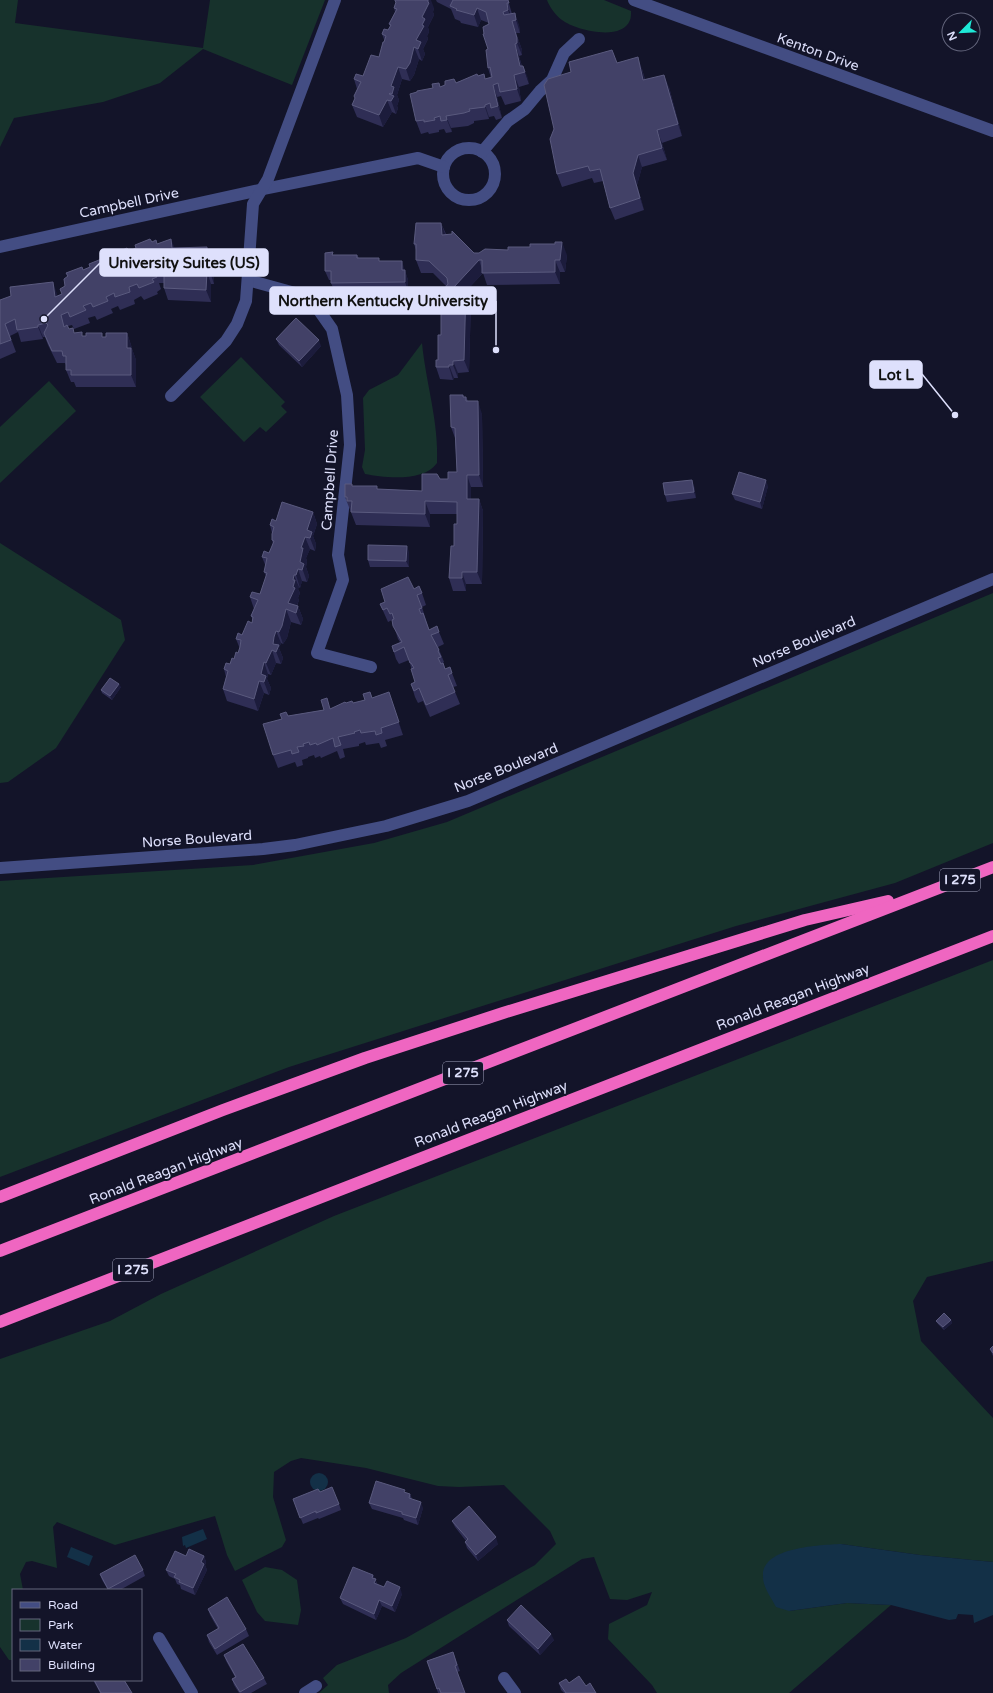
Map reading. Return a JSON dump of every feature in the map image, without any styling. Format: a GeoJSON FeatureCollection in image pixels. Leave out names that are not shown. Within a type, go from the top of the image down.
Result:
{"type":"FeatureCollection","features":[{"type":"Feature","properties":{"kind":"highway","name":"Ronald Reagan Highway"},"geometry":{"type":"LineString","coordinates":[[0,1252],[993,867]]}},
{"type":"Feature","properties":{"kind":"highway"},"geometry":{"type":"LineString","coordinates":[[0,1197],[222,1110],[365,1058],[503,1013],[805,920],[926,893]]}},
{"type":"Feature","properties":{"kind":"highway","name":"Ronald Reagan Highway"},"geometry":{"type":"LineString","coordinates":[[0,1322],[993,936]]}},
{"type":"Feature","properties":{"kind":"street"},"geometry":{"type":"LineString","coordinates":[[171,396],[226,341],[237,324],[246,301],[253,204],[264,189],[335,0]]}},
{"type":"Feature","properties":{"kind":"street","name":"Kenton Drive"},"geometry":{"type":"LineString","coordinates":[[634,0],[993,131]]}},
{"type":"Feature","properties":{"kind":"street"},"geometry":{"type":"LineString","coordinates":[[482,152],[508,121],[525,109],[540,91],[552,80],[564,53],[579,39]]}},
{"type":"Feature","properties":{"kind":"street"},"geometry":{"type":"LineString","coordinates":[[467,148],[482,152],[492,163],[494,179],[486,193],[480,197],[472,200],[463,199],[449,190],[444,183],[444,167],[447,160],[459,150],[467,148]]}},
{"type":"Feature","properties":{"kind":"street","name":"Campbell Drive"},"geometry":{"type":"LineString","coordinates":[[0,247],[264,189],[418,158],[444,167]]}},
{"type":"Feature","properties":{"kind":"street","name":"Campbell Drive"},"geometry":{"type":"LineString","coordinates":[[248,280],[295,293],[318,308],[332,329],[347,396],[350,445],[338,555],[342,580],[317,653],[371,667]]}},
{"type":"Feature","properties":{"kind":"street","name":"Norse Boulevard"},"geometry":{"type":"LineString","coordinates":[[0,868],[263,849],[337,837],[424,816],[468,801],[993,579]]}},
{"type":"Feature","properties":{"kind":"street"},"geometry":{"type":"LineString","coordinates":[[159,1638],[192,1693]]}},
{"type":"Feature","properties":{"kind":"street"},"geometry":{"type":"LineString","coordinates":[[504,1678],[515,1693]]}},
{"type":"Feature","properties":{"kind":"street"},"geometry":{"type":"LineString","coordinates":[[305,1693],[316,1686]]}},
{"type":"Feature","properties":{"kind":"green space"},"geometry":{"type":"Polygon","coordinates":[[[0,0],[18,0],[15,23],[203,48],[210,0],[325,0],[292,85],[203,49],[160,83],[103,102],[14,118],[0,147],[0,0]]]}},
{"type":"Feature","properties":{"kind":"green space"},"geometry":{"type":"Polygon","coordinates":[[[547,0],[604,0],[631,11],[631,18],[625,27],[618,31],[598,32],[587,30],[568,24],[562,20],[553,11],[547,0]]]}},
{"type":"Feature","properties":{"kind":"green space"},"geometry":{"type":"Polygon","coordinates":[[[422,343],[436,433],[437,463],[431,469],[414,476],[383,477],[365,474],[362,467],[365,450],[363,398],[369,390],[398,375],[422,343]]]}},
{"type":"Feature","properties":{"kind":"green space"},"geometry":{"type":"Polygon","coordinates":[[[241,357],[285,402],[281,406],[287,412],[266,432],[260,427],[244,442],[200,397],[241,357]]]}},
{"type":"Feature","properties":{"kind":"green space"},"geometry":{"type":"Polygon","coordinates":[[[49,381],[76,411],[0,483],[0,427],[49,381]]]}},
{"type":"Feature","properties":{"kind":"green space"},"geometry":{"type":"Polygon","coordinates":[[[0,543],[121,620],[125,640],[56,748],[8,782],[0,783],[0,543]]]}},
{"type":"Feature","properties":{"kind":"green space"},"geometry":{"type":"Polygon","coordinates":[[[993,593],[993,843],[895,883],[736,926],[289,1067],[0,1177],[0,881],[253,865],[374,843],[447,822],[993,593]]]}},
{"type":"Feature","properties":{"kind":"green space"},"geometry":{"type":"Polygon","coordinates":[[[993,960],[993,1261],[927,1277],[913,1301],[921,1341],[993,1418],[993,1562],[920,1555],[841,1544],[789,1611],[847,1603],[891,1605],[789,1693],[657,1693],[652,1685],[608,1639],[609,1624],[647,1605],[652,1592],[627,1600],[610,1599],[594,1557],[582,1559],[401,1673],[388,1685],[389,1693],[319,1693],[328,1685],[323,1678],[337,1665],[406,1638],[535,1565],[556,1544],[550,1531],[504,1485],[459,1487],[438,1486],[366,1468],[301,1458],[291,1461],[274,1472],[273,1497],[286,1540],[282,1547],[235,1571],[227,1555],[215,1516],[115,1545],[57,1522],[53,1527],[57,1568],[32,1561],[26,1562],[20,1574],[23,1589],[12,1589],[12,1660],[9,1660],[0,1647],[0,1359],[110,1321],[161,1294],[334,1216],[993,960]]]}},
{"type":"Feature","properties":{"kind":"green space"},"geometry":{"type":"Polygon","coordinates":[[[265,1567],[282,1570],[297,1580],[301,1610],[298,1625],[265,1621],[257,1612],[242,1580],[265,1567]]]}},
{"type":"Feature","properties":{"kind":"water"},"geometry":{"type":"Polygon","coordinates":[[[319,1473],[325,1476],[328,1482],[325,1488],[319,1491],[313,1488],[310,1482],[313,1476],[319,1473]]]}},
{"type":"Feature","properties":{"kind":"water"},"geometry":{"type":"Polygon","coordinates":[[[203,1529],[207,1539],[186,1548],[185,1545],[183,1546],[182,1537],[203,1529]]]}},
{"type":"Feature","properties":{"kind":"water"},"geometry":{"type":"Polygon","coordinates":[[[841,1544],[920,1555],[993,1562],[993,1615],[974,1623],[973,1615],[958,1614],[956,1619],[949,1620],[891,1605],[847,1603],[789,1611],[776,1607],[765,1587],[763,1579],[765,1566],[772,1558],[794,1549],[820,1545],[841,1544]]]}},
{"type":"Feature","properties":{"kind":"water"},"geometry":{"type":"Polygon","coordinates":[[[71,1547],[93,1556],[89,1566],[67,1557],[71,1547]]]}},
{"type":"Feature","properties":{"kind":"building"},"geometry":{"type":"Polygon","coordinates":[[[395,0],[428,0],[429,3],[422,17],[425,19],[422,25],[424,26],[416,40],[421,42],[418,49],[414,47],[410,63],[406,69],[398,67],[391,86],[394,87],[392,94],[389,94],[394,96],[391,101],[387,100],[379,115],[352,105],[355,98],[354,96],[361,82],[354,79],[356,74],[363,76],[371,55],[379,57],[386,36],[382,34],[384,29],[388,30],[391,25],[389,24],[397,9],[394,8],[396,2],[395,0]]]}},
{"type":"Feature","properties":{"kind":"building"},"geometry":{"type":"Polygon","coordinates":[[[453,0],[508,0],[508,10],[503,12],[504,15],[515,13],[516,20],[512,21],[517,38],[517,43],[515,44],[520,66],[523,66],[525,72],[514,75],[517,89],[500,92],[498,83],[493,85],[498,106],[491,108],[490,103],[485,105],[485,107],[469,109],[470,111],[464,113],[446,116],[447,120],[441,121],[440,116],[434,118],[435,120],[424,122],[424,120],[416,121],[410,94],[433,88],[432,84],[439,83],[440,87],[445,85],[445,81],[454,79],[456,83],[477,74],[478,76],[484,74],[485,79],[492,77],[490,67],[488,68],[486,50],[488,49],[483,34],[483,27],[489,24],[486,12],[477,8],[474,15],[456,10],[457,9],[450,6],[453,0]]]}},
{"type":"Feature","properties":{"kind":"building"},"geometry":{"type":"Polygon","coordinates":[[[612,50],[617,63],[638,57],[643,80],[664,75],[678,124],[657,130],[662,148],[638,155],[633,173],[640,198],[610,208],[600,169],[590,171],[588,166],[557,174],[550,139],[554,129],[544,85],[548,79],[571,72],[569,62],[612,50]]]}},
{"type":"Feature","properties":{"kind":"building"},"geometry":{"type":"Polygon","coordinates":[[[416,223],[441,223],[442,235],[452,234],[452,231],[474,253],[479,253],[485,249],[508,250],[508,247],[530,247],[530,244],[555,244],[555,242],[562,242],[560,260],[555,260],[555,272],[482,273],[482,260],[479,260],[454,287],[466,288],[464,360],[453,361],[453,365],[449,365],[449,367],[436,367],[436,360],[438,360],[438,335],[441,335],[441,312],[444,312],[444,289],[448,284],[447,278],[429,261],[416,260],[416,244],[414,244],[416,223]]]}},
{"type":"Feature","properties":{"kind":"building"},"geometry":{"type":"Polygon","coordinates":[[[150,239],[152,242],[156,240],[157,244],[171,239],[172,248],[207,247],[206,265],[210,266],[210,272],[207,272],[206,290],[164,288],[164,271],[154,271],[157,277],[152,279],[154,282],[139,288],[137,284],[129,287],[130,292],[115,297],[114,293],[106,297],[108,301],[93,307],[91,303],[83,306],[86,310],[70,317],[68,312],[61,315],[64,327],[67,325],[69,329],[73,328],[74,333],[82,332],[82,336],[86,336],[86,333],[102,333],[102,337],[106,337],[106,333],[127,333],[127,348],[131,348],[131,375],[71,375],[71,370],[66,370],[66,356],[63,356],[62,351],[52,351],[44,333],[48,325],[46,323],[38,325],[38,327],[17,330],[15,319],[5,324],[11,340],[0,344],[0,300],[11,296],[10,287],[53,282],[55,297],[62,294],[60,289],[65,286],[64,279],[68,276],[66,273],[82,267],[83,270],[90,267],[89,264],[104,258],[106,261],[113,257],[112,255],[127,248],[129,251],[136,248],[135,245],[150,239]]]}},
{"type":"Feature","properties":{"kind":"building"},"geometry":{"type":"Polygon","coordinates":[[[333,252],[332,255],[357,255],[357,258],[379,258],[379,261],[402,261],[402,270],[405,270],[405,282],[331,283],[331,271],[325,271],[325,253],[333,252]]]}},
{"type":"Feature","properties":{"kind":"building"},"geometry":{"type":"Polygon","coordinates":[[[296,318],[319,340],[299,361],[276,339],[296,318]]]}},
{"type":"Feature","properties":{"kind":"building"},"geometry":{"type":"Polygon","coordinates":[[[450,395],[463,395],[463,397],[466,397],[466,401],[478,401],[479,475],[467,475],[467,499],[479,499],[477,572],[462,572],[462,578],[449,578],[451,546],[454,546],[454,524],[457,524],[457,502],[425,501],[425,514],[351,512],[352,501],[347,501],[347,497],[345,497],[345,484],[352,484],[352,486],[377,486],[377,489],[422,491],[422,474],[437,474],[440,479],[448,479],[448,472],[457,472],[455,428],[451,427],[450,395]]]}},
{"type":"Feature","properties":{"kind":"building"},"geometry":{"type":"Polygon","coordinates":[[[739,472],[766,480],[760,502],[732,494],[739,472]]]}},
{"type":"Feature","properties":{"kind":"building"},"geometry":{"type":"Polygon","coordinates":[[[692,480],[694,492],[665,495],[663,483],[692,480]]]}},
{"type":"Feature","properties":{"kind":"building"},"geometry":{"type":"Polygon","coordinates":[[[282,502],[313,512],[307,530],[312,532],[310,538],[305,537],[301,548],[303,548],[300,562],[304,564],[302,570],[298,569],[296,575],[294,575],[293,580],[295,580],[293,587],[295,588],[288,603],[298,606],[296,613],[286,609],[282,626],[279,632],[276,631],[274,637],[273,644],[279,645],[276,652],[272,650],[266,663],[264,662],[261,674],[266,676],[264,682],[259,681],[254,699],[223,689],[228,671],[224,669],[226,663],[230,664],[232,658],[234,659],[236,652],[238,653],[241,640],[236,639],[238,633],[242,635],[248,621],[252,623],[253,617],[251,616],[258,600],[250,597],[252,592],[260,594],[267,573],[264,572],[267,558],[262,557],[264,551],[269,553],[274,541],[272,540],[272,534],[274,527],[270,525],[272,519],[276,521],[282,502]]]}},
{"type":"Feature","properties":{"kind":"building"},"geometry":{"type":"Polygon","coordinates":[[[368,545],[407,546],[406,561],[368,560],[368,545]]]}},
{"type":"Feature","properties":{"kind":"building"},"geometry":{"type":"Polygon","coordinates":[[[408,577],[414,589],[419,586],[422,593],[417,595],[422,608],[419,609],[421,614],[423,613],[429,630],[437,626],[439,632],[431,635],[439,650],[438,651],[441,657],[438,658],[441,664],[443,663],[445,669],[450,667],[452,673],[448,675],[455,692],[426,705],[419,688],[414,691],[411,684],[415,682],[411,669],[414,668],[410,663],[404,647],[394,652],[392,646],[402,642],[393,626],[392,620],[394,619],[392,613],[390,614],[387,608],[383,610],[380,604],[385,602],[381,589],[408,577]]]}},
{"type":"Feature","properties":{"kind":"building"},"geometry":{"type":"Polygon","coordinates":[[[110,678],[119,684],[110,696],[101,690],[110,678]]]}},
{"type":"Feature","properties":{"kind":"building"},"geometry":{"type":"Polygon","coordinates":[[[370,692],[372,698],[389,692],[399,722],[381,728],[382,733],[376,735],[375,731],[361,733],[360,730],[354,732],[355,733],[338,737],[341,745],[335,747],[333,738],[317,745],[316,743],[310,745],[309,742],[303,744],[304,746],[297,747],[299,752],[292,754],[291,750],[273,755],[263,724],[282,719],[280,714],[286,712],[288,716],[324,710],[321,700],[327,698],[330,709],[345,702],[352,701],[353,703],[365,700],[363,694],[370,692]]]}},
{"type":"Feature","properties":{"kind":"building"},"geometry":{"type":"Polygon","coordinates":[[[944,1313],[951,1320],[943,1327],[936,1321],[944,1313]]]}},
{"type":"Feature","properties":{"kind":"building"},"geometry":{"type":"Polygon","coordinates":[[[993,1346],[993,1353],[990,1349],[993,1346]]]}},
{"type":"Feature","properties":{"kind":"building"},"geometry":{"type":"Polygon","coordinates":[[[376,1481],[405,1490],[404,1492],[410,1494],[409,1498],[421,1502],[416,1518],[402,1514],[402,1512],[369,1503],[376,1481]]]}},
{"type":"Feature","properties":{"kind":"building"},"geometry":{"type":"Polygon","coordinates":[[[332,1487],[339,1504],[300,1518],[293,1499],[318,1489],[320,1492],[332,1487]]]}},
{"type":"Feature","properties":{"kind":"building"},"geometry":{"type":"Polygon","coordinates":[[[469,1506],[496,1537],[476,1555],[465,1542],[468,1539],[452,1521],[469,1506]]]}},
{"type":"Feature","properties":{"kind":"building"},"geometry":{"type":"Polygon","coordinates":[[[189,1549],[204,1556],[201,1562],[204,1564],[193,1588],[179,1582],[180,1580],[174,1577],[176,1574],[166,1570],[175,1551],[186,1556],[189,1549]]]}},
{"type":"Feature","properties":{"kind":"building"},"geometry":{"type":"Polygon","coordinates":[[[135,1555],[143,1570],[108,1589],[100,1574],[135,1555]]]}},
{"type":"Feature","properties":{"kind":"building"},"geometry":{"type":"Polygon","coordinates":[[[353,1567],[373,1575],[372,1578],[376,1579],[374,1583],[384,1587],[387,1581],[400,1587],[392,1606],[379,1600],[374,1614],[340,1598],[353,1567]]]}},
{"type":"Feature","properties":{"kind":"building"},"geometry":{"type":"Polygon","coordinates":[[[227,1597],[246,1629],[215,1649],[207,1635],[219,1628],[208,1609],[227,1597]]]}},
{"type":"Feature","properties":{"kind":"building"},"geometry":{"type":"Polygon","coordinates":[[[521,1605],[551,1634],[538,1649],[507,1620],[521,1605]]]}},
{"type":"Feature","properties":{"kind":"building"},"geometry":{"type":"Polygon","coordinates":[[[243,1644],[264,1678],[240,1692],[232,1679],[236,1677],[224,1655],[243,1644]]]}},
{"type":"Feature","properties":{"kind":"building"},"geometry":{"type":"Polygon","coordinates":[[[453,1652],[457,1665],[455,1666],[465,1693],[441,1693],[439,1688],[437,1689],[427,1661],[453,1652]]]}},
{"type":"Feature","properties":{"kind":"building"},"geometry":{"type":"Polygon","coordinates":[[[579,1676],[586,1686],[590,1683],[596,1693],[566,1693],[559,1683],[566,1679],[569,1683],[579,1676]]]}},
{"type":"Feature","properties":{"kind":"building"},"geometry":{"type":"Polygon","coordinates":[[[95,1681],[125,1681],[132,1693],[101,1693],[95,1681]]]}},
{"type":"Feature","properties":{"kind":"place","name":"University Suites (US)"},"geometry":{"type":"Point","coordinates":[44,319]}},
{"type":"Feature","properties":{"kind":"place","name":"Northern Kentucky University"},"geometry":{"type":"Point","coordinates":[496,350]}},
{"type":"Feature","properties":{"kind":"place","name":"Lot L"},"geometry":{"type":"Point","coordinates":[955,415]}}]}
